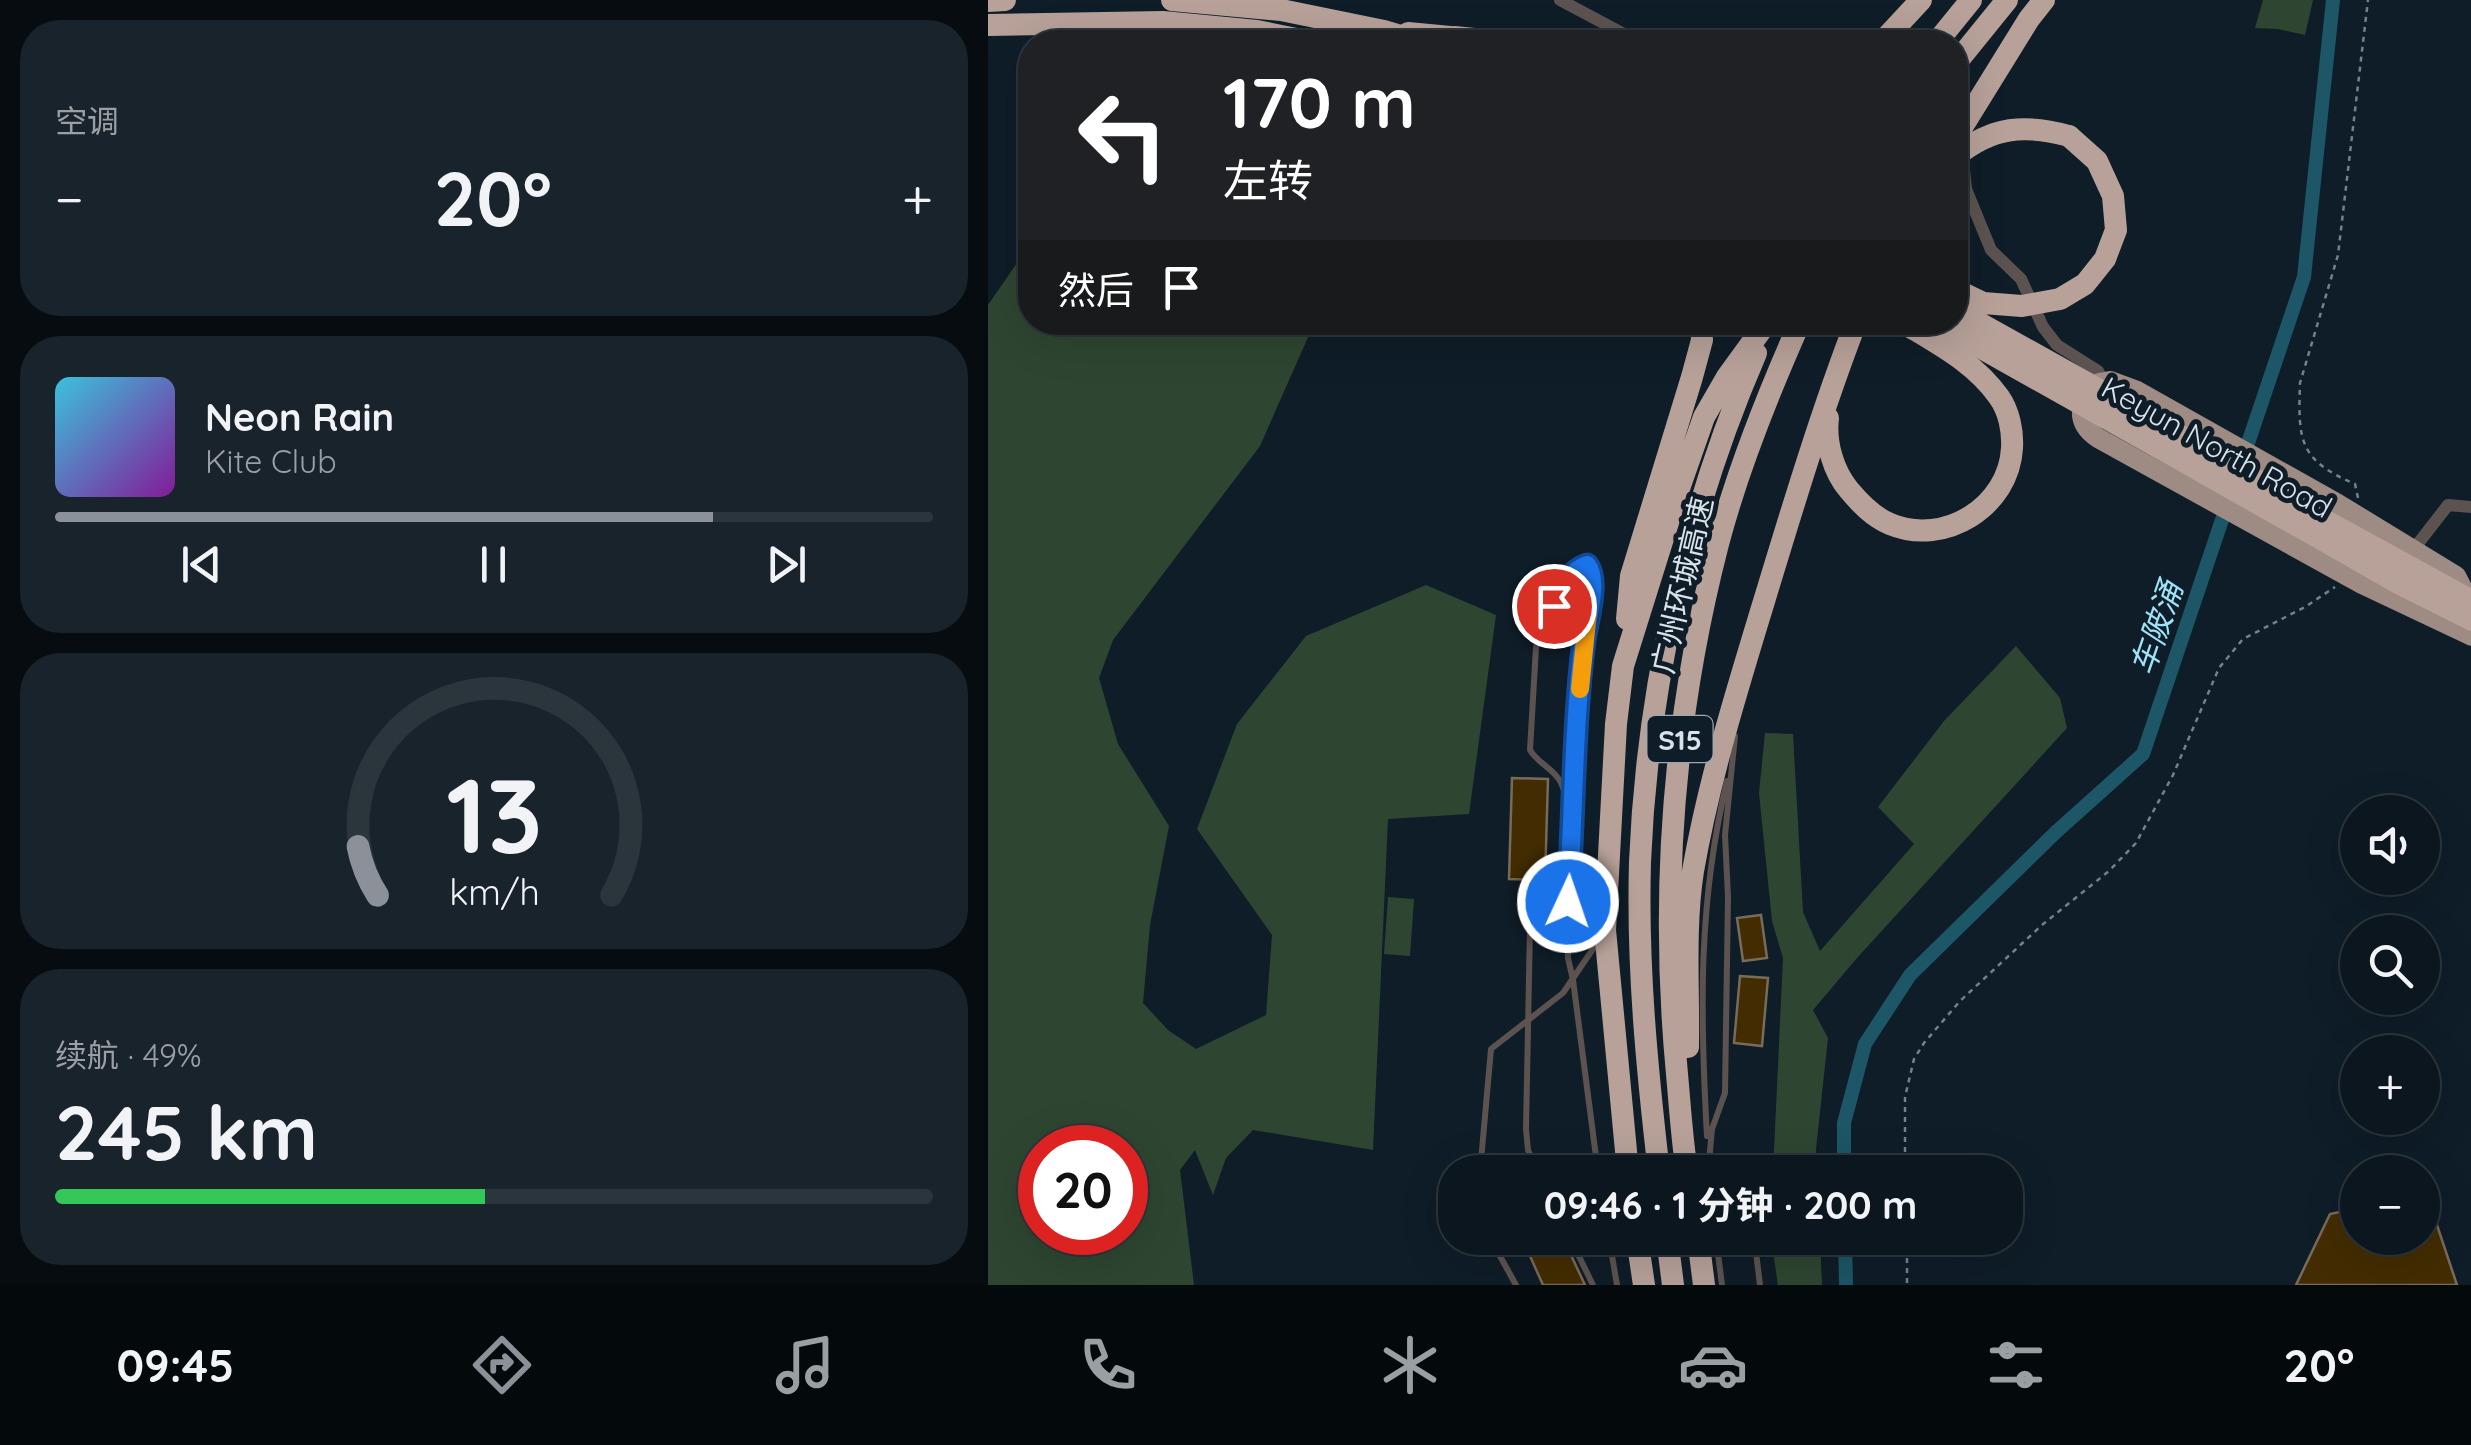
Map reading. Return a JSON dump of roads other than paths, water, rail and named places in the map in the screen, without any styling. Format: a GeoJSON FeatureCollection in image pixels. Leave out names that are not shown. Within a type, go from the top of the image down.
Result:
{"type":"FeatureCollection","features":[{"type":"Feature","properties":{"kind":"highway"},"geometry":{"type":"LineString","coordinates":[[988,1],[1004,0]]}},
{"type":"Feature","properties":{"kind":"highway"},"geometry":{"type":"LineString","coordinates":[[1172,0],[1281,10],[1379,30]]}},
{"type":"Feature","properties":{"kind":"highway"},"geometry":{"type":"LineString","coordinates":[[1893,30],[1921,0]]}},
{"type":"Feature","properties":{"kind":"highway"},"geometry":{"type":"LineString","coordinates":[[1947,30],[1971,0]]}},
{"type":"Feature","properties":{"kind":"highway"},"geometry":{"type":"LineString","coordinates":[[1968,49],[2008,0]]}},
{"type":"Feature","properties":{"kind":"highway"},"geometry":{"type":"LineString","coordinates":[[1968,118],[2044,0]]}},
{"type":"Feature","properties":{"kind":"highway"},"geometry":{"type":"LineString","coordinates":[[988,26],[1163,22],[1247,30]]}},
{"type":"Feature","properties":{"kind":"highway"},"geometry":{"type":"LineString","coordinates":[[1968,147],[2013,128],[2040,128],[2069,136],[2098,161],[2112,196],[2116,230],[2104,259],[2085,284],[2060,299],[2022,306],[1983,303],[1968,296]]}},
{"type":"Feature","properties":{"kind":"highway","name":"Keyun North Road"},"geometry":{"type":"LineString","coordinates":[[1968,317],[2171,430],[2328,532]]}},
{"type":"Feature","properties":{"kind":"highway"},"geometry":{"type":"LineString","coordinates":[[1626,1155],[1604,930],[1616,724],[1632,576],[1702,335]]}},
{"type":"Feature","properties":{"kind":"highway"},"geometry":{"type":"LineString","coordinates":[[1623,666],[1704,417],[1758,335]]}},
{"type":"Feature","properties":{"kind":"highway","name":"广州环城高速"},"geometry":{"type":"LineString","coordinates":[[1657,1155],[1646,1055],[1640,932],[1640,861],[1647,770],[1667,646],[1690,540],[1709,477],[1763,335]]}},
{"type":"Feature","properties":{"kind":"highway","name":"广州环城高速"},"geometry":{"type":"LineString","coordinates":[[1692,1155],[1675,1051],[1669,940],[1676,771],[1698,631],[1718,543],[1771,388],[1794,335]]}},
{"type":"Feature","properties":{"kind":"highway"},"geometry":{"type":"LineString","coordinates":[[1694,1155],[1689,917],[1693,874],[1717,765],[1755,631],[1851,335]]}},
{"type":"Feature","properties":{"kind":"highway"},"geometry":{"type":"LineString","coordinates":[[1834,380],[1827,427],[1832,456],[1841,480],[1863,506],[1889,524],[1912,530],[1945,528],[1973,517],[1996,496],[2011,464],[2013,432],[2001,399],[1968,362],[1923,335]]}},
{"type":"Feature","properties":{"kind":"highway","name":"Keyun North Road"},"geometry":{"type":"LineString","coordinates":[[1959,335],[2470,606]]}},
{"type":"Feature","properties":{"kind":"highway"},"geometry":{"type":"LineString","coordinates":[[1640,1255],[1644,1285]]}},
{"type":"Feature","properties":{"kind":"highway"},"geometry":{"type":"LineString","coordinates":[[1669,1255],[1673,1285]]}},
{"type":"Feature","properties":{"kind":"highway"},"geometry":{"type":"LineString","coordinates":[[1704,1285],[1707,1255]]}},
{"type":"Feature","properties":{"kind":"main road"},"geometry":{"type":"LineString","coordinates":[[2470,606],[2456,576],[2359,517],[2328,532],[2131,457],[2084,425],[2081,415],[2085,399],[2104,382],[2124,385],[2160,404],[2328,532],[2349,578],[2472,636]]}},
{"type":"Feature","properties":{"kind":"street"},"geometry":{"type":"LineString","coordinates":[[1560,0],[1616,30]]}},
{"type":"Feature","properties":{"kind":"street"},"geometry":{"type":"LineString","coordinates":[[1968,194],[1991,250],[2022,279],[2043,327],[2057,345],[2098,371],[2104,382]]}},
{"type":"Feature","properties":{"kind":"street"},"geometry":{"type":"LineString","coordinates":[[2413,550],[2448,505],[2472,507]]}},
{"type":"Feature","properties":{"kind":"lane"},"geometry":{"type":"LineString","coordinates":[[1530,1155],[1526,1129],[1530,927],[1556,890],[1563,872],[1567,813],[1558,778],[1535,760],[1530,750],[1536,647],[1568,579],[1587,565],[1593,582],[1581,677],[1567,936],[1596,1155]]}},
{"type":"Feature","properties":{"kind":"lane"},"geometry":{"type":"LineString","coordinates":[[1694,1155],[1704,926],[1716,825],[1755,631]]}},
{"type":"Feature","properties":{"kind":"lane"},"geometry":{"type":"LineString","coordinates":[[1700,1155],[1725,1093],[1726,835],[1731,761]]}},
{"type":"Feature","properties":{"kind":"lane"},"geometry":{"type":"LineString","coordinates":[[1482,1155],[1492,1049],[1563,993],[1604,930]]}},
{"type":"Feature","properties":{"kind":"lane"},"geometry":{"type":"LineString","coordinates":[[1499,1255],[1516,1285]]}},
{"type":"Feature","properties":{"kind":"lane"},"geometry":{"type":"LineString","coordinates":[[1579,1255],[1594,1285]]}},
{"type":"Feature","properties":{"kind":"lane"},"geometry":{"type":"LineString","coordinates":[[1612,1255],[1617,1285]]}},
{"type":"Feature","properties":{"kind":"lane"},"geometry":{"type":"LineString","coordinates":[[1712,1255],[1722,1285]]}},
{"type":"Feature","properties":{"kind":"lane"},"geometry":{"type":"LineString","coordinates":[[1756,1255],[1760,1285]]}},
{"type":"Feature","properties":{"kind":"waterway","name":"车陂涌"},"geometry":{"type":"LineString","coordinates":[[2243,458],[2304,277],[2333,0]]}},
{"type":"Feature","properties":{"kind":"waterway","name":"车陂涌"},"geometry":{"type":"LineString","coordinates":[[1844,1155],[1844,1123],[1865,1044],[1910,975],[2056,832],[2143,754],[2228,502]]}},
{"type":"Feature","properties":{"kind":"waterway","name":"车陂涌"},"geometry":{"type":"LineString","coordinates":[[1845,1255],[1846,1285]]}}]}
